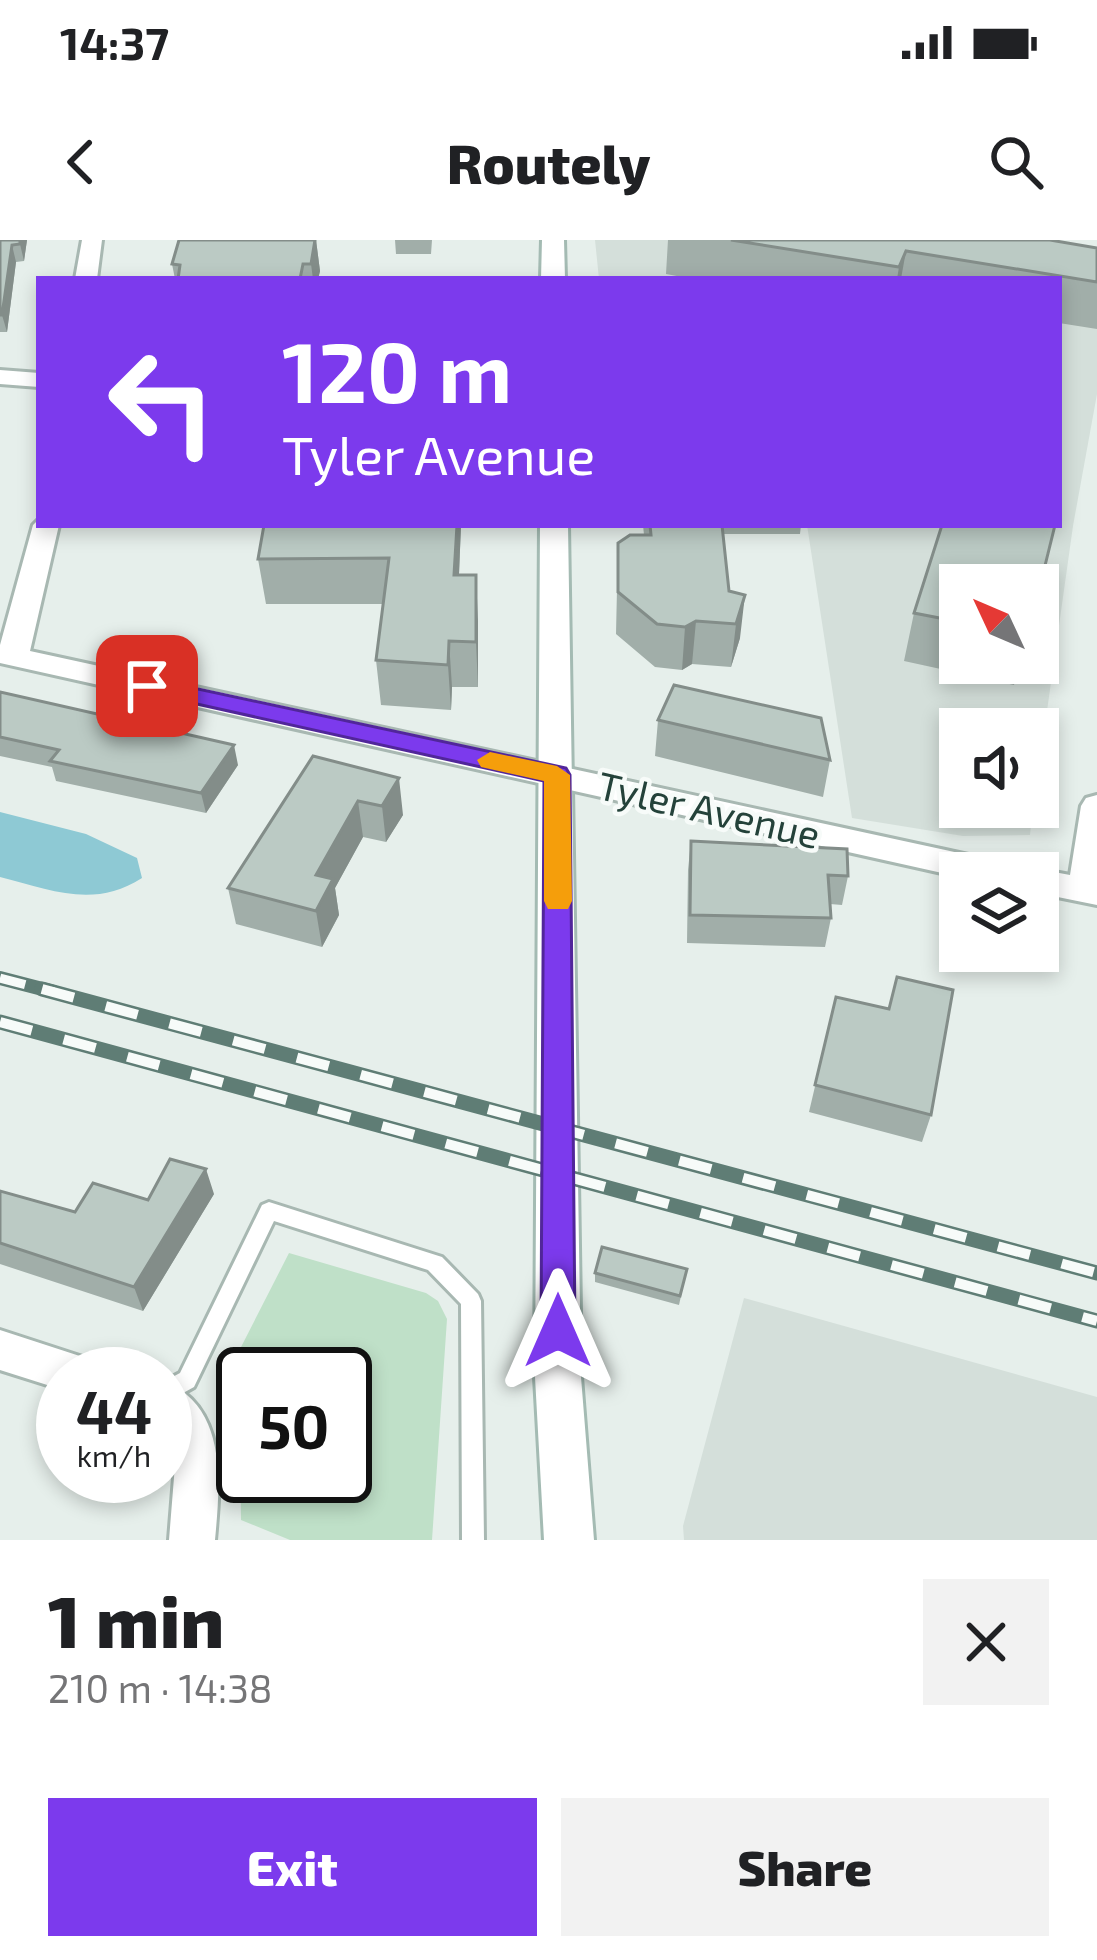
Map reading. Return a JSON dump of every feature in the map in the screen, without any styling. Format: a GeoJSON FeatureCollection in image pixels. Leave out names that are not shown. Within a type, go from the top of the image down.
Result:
{"type":"FeatureCollection","features":[{"type":"Feature","properties":{"kind":"main road"},"geometry":{"type":"LineString","coordinates":[[553,240],[553,276]]}},
{"type":"Feature","properties":{"kind":"main road"},"geometry":{"type":"LineString","coordinates":[[554,528],[558,1377],[569,1540]]}},
{"type":"Feature","properties":{"kind":"street"},"geometry":{"type":"LineString","coordinates":[[86,276],[92,240]]}},
{"type":"Feature","properties":{"kind":"street"},"geometry":{"type":"LineString","coordinates":[[0,377],[36,380]]}},
{"type":"Feature","properties":{"kind":"street"},"geometry":{"type":"LineString","coordinates":[[7,655],[36,579],[45,528]]}},
{"type":"Feature","properties":{"kind":"street","name":"Tyler Avenue"},"geometry":{"type":"LineString","coordinates":[[7,655],[939,860]]}},
{"type":"Feature","properties":{"kind":"street"},"geometry":{"type":"LineString","coordinates":[[1059,885],[1091,891],[1097,806]]}},
{"type":"Feature","properties":{"kind":"street"},"geometry":{"type":"LineString","coordinates":[[0,1350],[36,1361]]}},
{"type":"Feature","properties":{"kind":"street"},"geometry":{"type":"LineString","coordinates":[[192,1435],[200,1468],[192,1540]]}},
{"type":"Feature","properties":{"kind":"lane"},"geometry":{"type":"LineString","coordinates":[[192,1370],[269,1211],[435,1263],[471,1301],[473,1540]]}},
{"type":"Feature","properties":{"kind":"shaded area"},"geometry":{"type":"Polygon","coordinates":[[[595,240],[1016,240],[1097,251],[1097,394],[1059,626],[1059,564],[939,564],[939,684],[1051,684],[1047,708],[939,708],[939,828],[1031,828],[1030,835],[963,836],[852,818],[807,528],[1062,528],[1062,276],[599,276],[595,240]]]}},
{"type":"Feature","properties":{"kind":"shaded area"},"geometry":{"type":"Polygon","coordinates":[[[744,1298],[1097,1397],[1097,1540],[684,1540],[683,1526],[744,1298]]]}},
{"type":"Feature","properties":{"kind":"green space"},"geometry":{"type":"Polygon","coordinates":[[[289,1253],[426,1293],[438,1301],[447,1319],[432,1540],[290,1540],[241,1520],[241,1503],[372,1503],[372,1347],[241,1347],[289,1253]]]}},
{"type":"Feature","properties":{"kind":"water"},"geometry":{"type":"Polygon","coordinates":[[[0,812],[86,834],[137,858],[142,878],[89,895],[0,877],[0,812]]]}},
{"type":"Feature","properties":{"kind":"building"},"geometry":{"type":"Polygon","coordinates":[[[0,240],[20,240],[12,245],[2,315],[0,315],[0,240]]]}},
{"type":"Feature","properties":{"kind":"building"},"geometry":{"type":"Polygon","coordinates":[[[179,240],[315,240],[311,264],[303,264],[301,276],[178,276],[180,265],[172,264],[179,240]]]}},
{"type":"Feature","properties":{"kind":"building"},"geometry":{"type":"Polygon","coordinates":[[[731,240],[1050,240],[1097,248],[1097,282],[906,251],[899,267],[731,240]]]}},
{"type":"Feature","properties":{"kind":"building"},"geometry":{"type":"Polygon","coordinates":[[[263,528],[457,528],[454,575],[476,575],[476,642],[449,641],[448,665],[376,660],[389,558],[258,559],[263,528]]]}},
{"type":"Feature","properties":{"kind":"building"},"geometry":{"type":"Polygon","coordinates":[[[650,528],[722,528],[729,591],[745,595],[736,624],[657,624],[618,592],[618,543],[630,535],[651,535],[650,528]]]}},
{"type":"Feature","properties":{"kind":"building"},"geometry":{"type":"Polygon","coordinates":[[[941,528],[1054,528],[1045,564],[939,564],[939,618],[914,613],[941,528]]]}},
{"type":"Feature","properties":{"kind":"building"},"geometry":{"type":"Polygon","coordinates":[[[674,685],[821,718],[830,760],[658,720],[674,685]]]}},
{"type":"Feature","properties":{"kind":"building"},"geometry":{"type":"Polygon","coordinates":[[[0,692],[234,745],[201,793],[50,761],[59,750],[0,737],[0,692]]]}},
{"type":"Feature","properties":{"kind":"building"},"geometry":{"type":"Polygon","coordinates":[[[313,756],[399,778],[382,806],[358,801],[316,875],[333,879],[316,911],[228,888],[313,756]]]}},
{"type":"Feature","properties":{"kind":"building"},"geometry":{"type":"Polygon","coordinates":[[[691,841],[847,849],[848,876],[828,875],[831,918],[690,915],[691,841]]]}},
{"type":"Feature","properties":{"kind":"building"},"geometry":{"type":"Polygon","coordinates":[[[897,977],[953,990],[931,1115],[815,1085],[836,997],[889,1009],[897,977]]]}},
{"type":"Feature","properties":{"kind":"building"},"geometry":{"type":"Polygon","coordinates":[[[170,1159],[206,1169],[134,1287],[0,1243],[0,1191],[75,1212],[93,1183],[148,1200],[170,1159]]]}},
{"type":"Feature","properties":{"kind":"building"},"geometry":{"type":"Polygon","coordinates":[[[602,1247],[687,1269],[680,1296],[595,1273],[602,1247]]]}},
{"type":"Feature","properties":{"kind":"railway"},"geometry":{"type":"LineString","coordinates":[[0,978],[54,992]]}},
{"type":"Feature","properties":{"kind":"railway"},"geometry":{"type":"LineString","coordinates":[[42,989],[1097,1273]]}},
{"type":"Feature","properties":{"kind":"railway"},"geometry":{"type":"LineString","coordinates":[[0,1022],[1097,1321]]}},
{"type":"Feature","properties":{"kind":"slow traffic"},"geometry":{"type":"LineString","coordinates":[[490,760],[557,775],[558,901]]}},
{"type":"Feature","properties":{"kind":"route"},"geometry":{"type":"LineString","coordinates":[[147,686],[557,775],[558,1331]]}}]}
